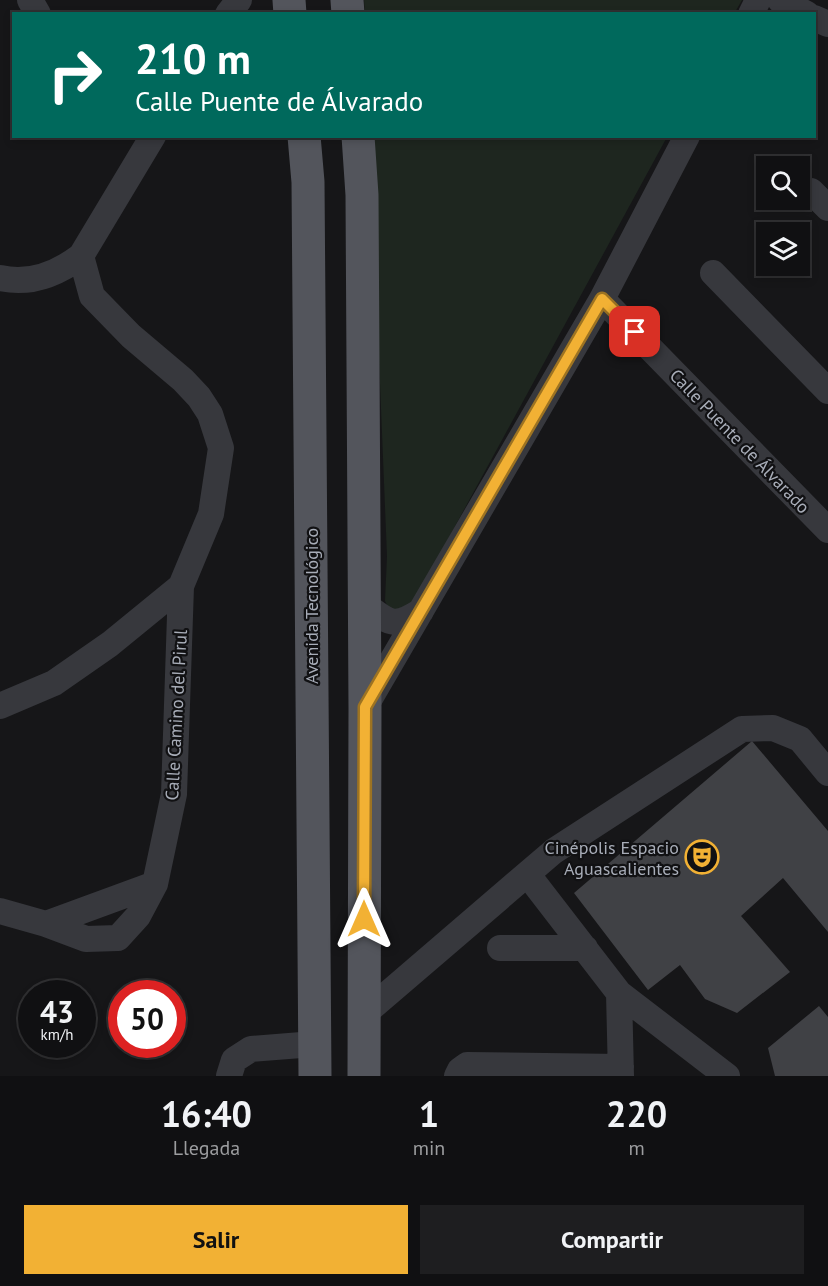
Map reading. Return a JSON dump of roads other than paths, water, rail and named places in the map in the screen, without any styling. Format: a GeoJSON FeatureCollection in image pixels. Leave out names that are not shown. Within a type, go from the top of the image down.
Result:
{"type":"FeatureCollection","features":[{"type":"Feature","properties":{"kind":"main road","name":"Avenida Tecnológico"},"geometry":{"type":"LineString","coordinates":[[304,138],[308,194],[315,1076]]}},
{"type":"Feature","properties":{"kind":"main road"},"geometry":{"type":"LineString","coordinates":[[358,138],[362,195],[364,1014],[370,1071]]}},
{"type":"Feature","properties":{"kind":"street"},"geometry":{"type":"LineString","coordinates":[[230,12],[239,0]]}},
{"type":"Feature","properties":{"kind":"street"},"geometry":{"type":"LineString","coordinates":[[780,0],[803,12]]}},
{"type":"Feature","properties":{"kind":"street"},"geometry":{"type":"LineString","coordinates":[[0,278],[14,281],[33,280],[66,267],[81,256],[152,138]]}},
{"type":"Feature","properties":{"kind":"street"},"geometry":{"type":"LineString","coordinates":[[365,707],[602,299],[686,138]]}},
{"type":"Feature","properties":{"kind":"street"},"geometry":{"type":"LineString","coordinates":[[0,706],[54,683],[110,644],[181,586],[211,514],[220,448],[210,414],[199,397],[183,380],[109,315],[92,296],[81,256]]}},
{"type":"Feature","properties":{"kind":"street"},"geometry":{"type":"LineString","coordinates":[[713,273],[828,391]]}},
{"type":"Feature","properties":{"kind":"street","name":"Calle Puente de Álvarado"},"geometry":{"type":"LineString","coordinates":[[602,299],[828,530]]}},
{"type":"Feature","properties":{"kind":"street","name":"Calle Camino del Pirul"},"geometry":{"type":"LineString","coordinates":[[46,924],[86,939],[118,938],[138,916],[155,884],[174,794],[181,586]]}},
{"type":"Feature","properties":{"kind":"street"},"geometry":{"type":"LineString","coordinates":[[364,604],[386,620],[394,622],[405,621],[421,611]]}},
{"type":"Feature","properties":{"kind":"street"},"geometry":{"type":"LineString","coordinates":[[364,1014],[554,851],[742,729],[773,728],[800,740],[828,773]]}},
{"type":"Feature","properties":{"kind":"street"},"geometry":{"type":"LineString","coordinates":[[528,875],[619,993],[727,1076]]}},
{"type":"Feature","properties":{"kind":"street"},"geometry":{"type":"LineString","coordinates":[[0,911],[46,924],[155,884]]}},
{"type":"Feature","properties":{"kind":"street"},"geometry":{"type":"LineString","coordinates":[[500,948],[585,948]]}},
{"type":"Feature","properties":{"kind":"street"},"geometry":{"type":"LineString","coordinates":[[457,1076],[460,1070],[467,1065],[621,1072],[619,993]]}},
{"type":"Feature","properties":{"kind":"street"},"geometry":{"type":"LineString","coordinates":[[229,1076],[234,1060],[251,1049],[314,1044]]}},
{"type":"Feature","properties":{"kind":"place","name":"Cinépolis Espacio Aguascalientes"},"geometry":{"type":"Point","coordinates":[702,857]}}]}
